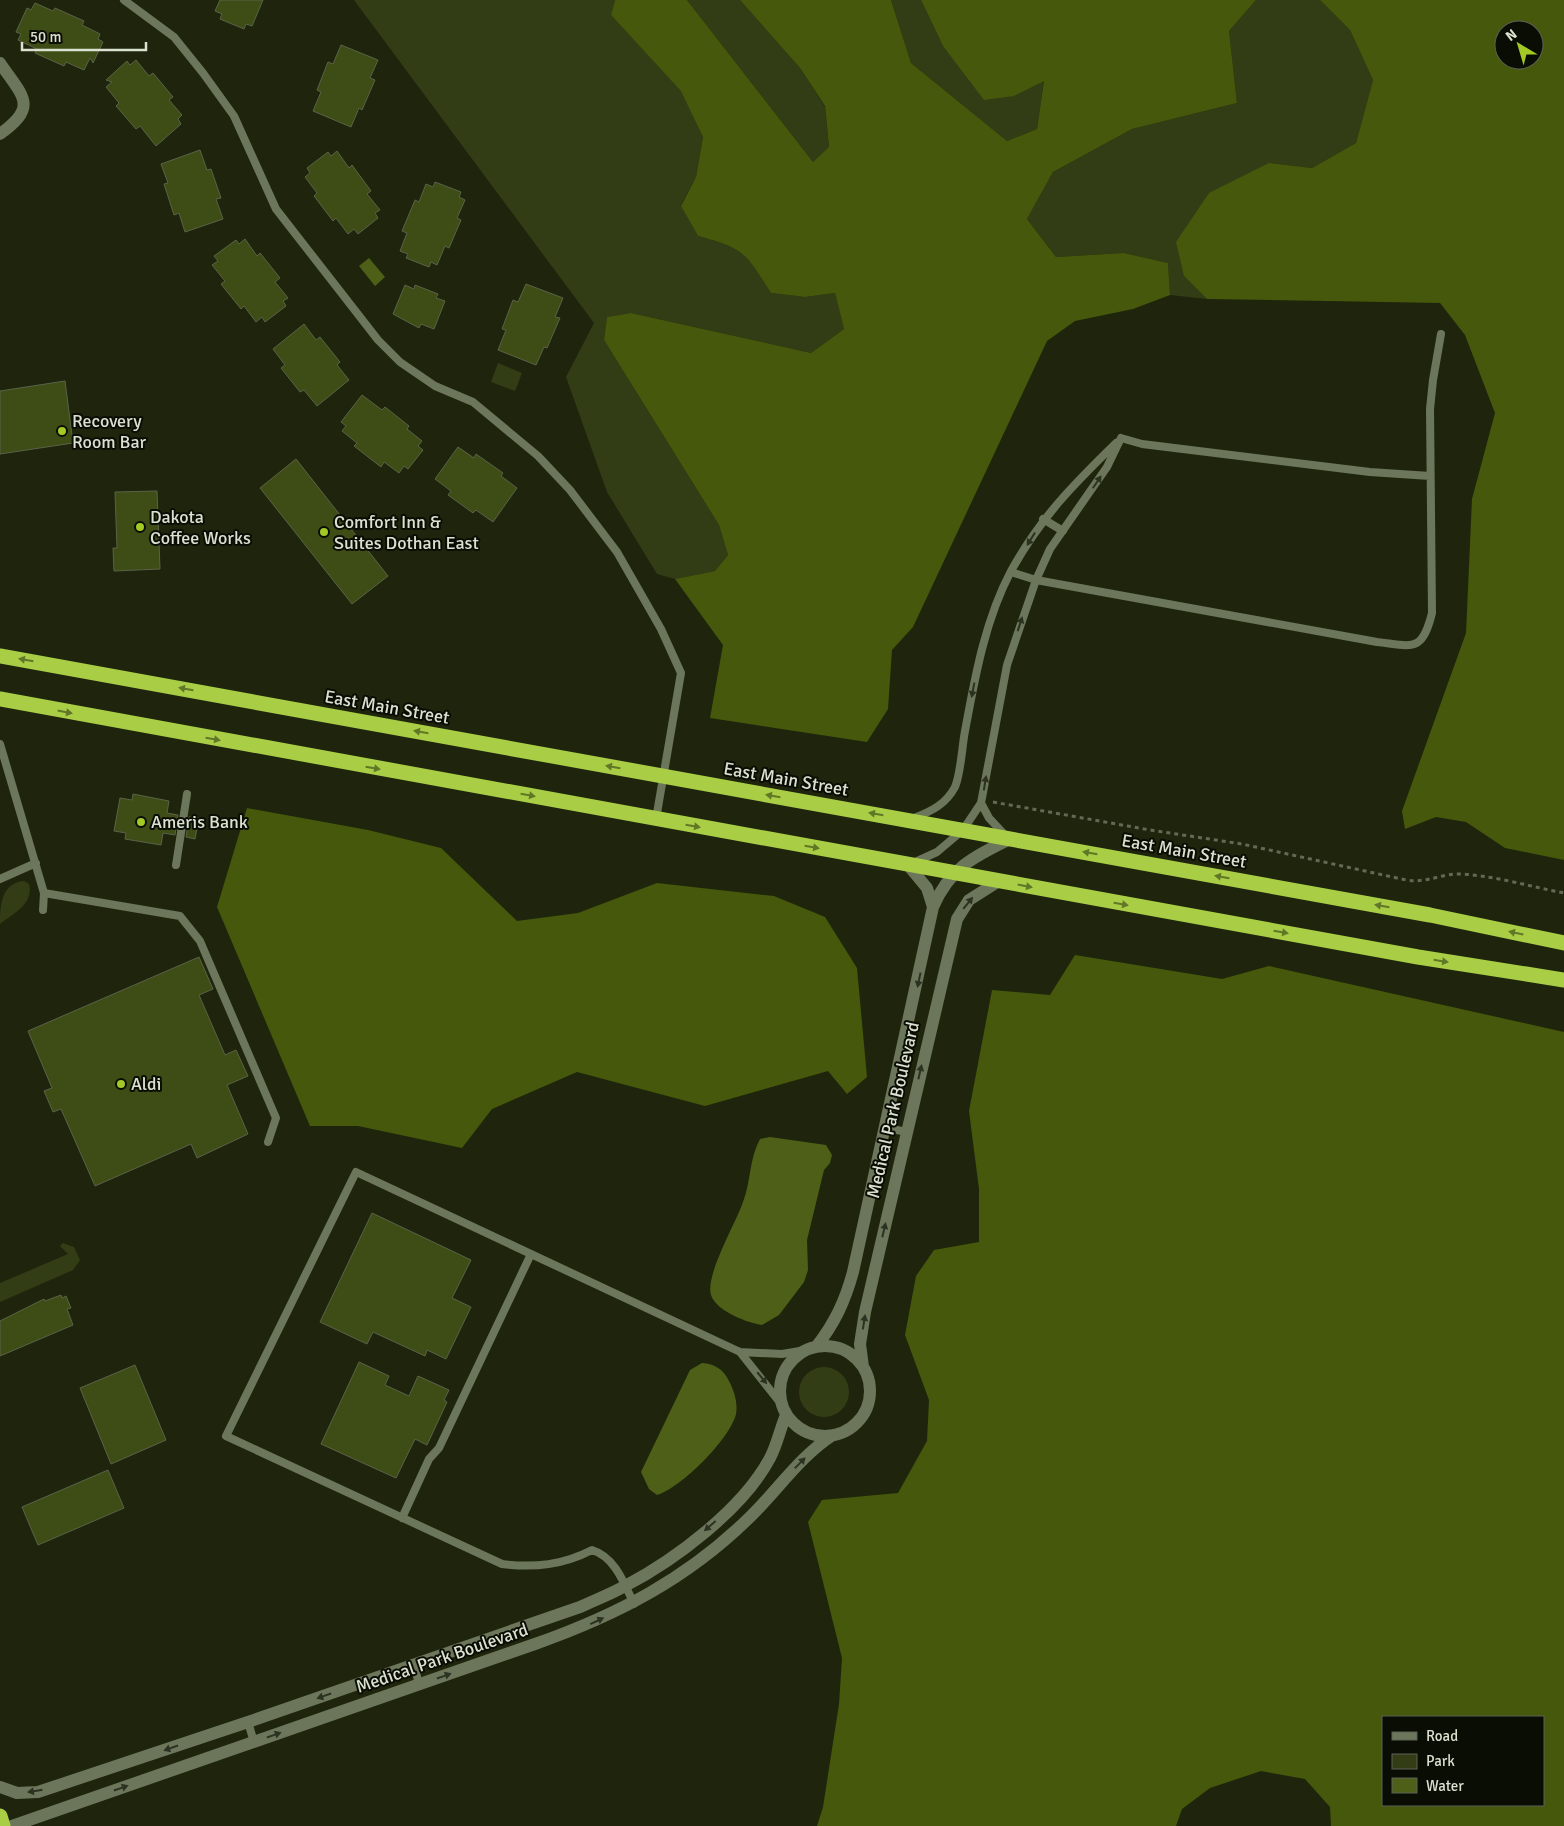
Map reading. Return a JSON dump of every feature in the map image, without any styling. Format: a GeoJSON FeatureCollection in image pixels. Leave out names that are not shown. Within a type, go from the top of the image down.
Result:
{"type":"FeatureCollection","features":[{"type":"Feature","properties":{"kind":"highway","name":"East Main Street"},"geometry":{"type":"LineString","coordinates":[[0,656],[1430,915],[1564,943]]}},
{"type":"Feature","properties":{"kind":"highway"},"geometry":{"type":"LineString","coordinates":[[0,700],[1418,957],[1564,980]]}},
{"type":"Feature","properties":{"kind":"highway"},"geometry":{"type":"LineString","coordinates":[[0,1816],[4,1826]]}},
{"type":"Feature","properties":{"kind":"street"},"geometry":{"type":"LineString","coordinates":[[0,63],[20,92],[24,107],[22,116],[0,134]]}},
{"type":"Feature","properties":{"kind":"street","name":"Medical Park Boulevard"},"geometry":{"type":"LineString","coordinates":[[811,1349],[831,1328],[845,1302],[887,1128],[933,907],[939,894],[954,873],[980,853],[1010,839]]}},
{"type":"Feature","properties":{"kind":"street"},"geometry":{"type":"LineString","coordinates":[[908,865],[927,888],[933,907]]}},
{"type":"Feature","properties":{"kind":"street","name":"Medical Park Boulevard"},"geometry":{"type":"LineString","coordinates":[[863,1367],[860,1344],[865,1312],[957,919],[969,900],[999,881]]}},
{"type":"Feature","properties":{"kind":"street"},"geometry":{"type":"LineString","coordinates":[[827,1346],[848,1352],[863,1367],[870,1388],[866,1409],[853,1426],[834,1435],[812,1434],[793,1423],[784,1410],[780,1384],[783,1373],[797,1356],[811,1349],[827,1346]]}},
{"type":"Feature","properties":{"kind":"street","name":"Medical Park Boulevard"},"geometry":{"type":"LineString","coordinates":[[0,1787],[17,1793],[38,1792],[248,1722],[580,1607],[625,1586],[684,1548],[714,1523],[746,1492],[770,1458],[784,1410]]}},
{"type":"Feature","properties":{"kind":"street","name":"Medical Park Boulevard"},"geometry":{"type":"LineString","coordinates":[[12,1826],[588,1625],[634,1604],[672,1581],[708,1555],[750,1517],[816,1446],[834,1435]]}},
{"type":"Feature","properties":{"kind":"lane"},"geometry":{"type":"LineString","coordinates":[[124,0],[174,37],[203,73],[234,116],[276,209],[378,340],[400,362],[435,386],[473,402],[538,456],[570,490],[617,552],[661,629],[681,673],[656,819]]}},
{"type":"Feature","properties":{"kind":"lane"},"geometry":{"type":"LineString","coordinates":[[1011,572],[1036,580],[1376,642],[1406,645],[1419,643],[1426,635],[1432,613],[1430,409],[1441,334]]}},
{"type":"Feature","properties":{"kind":"lane"},"geometry":{"type":"LineString","coordinates":[[1121,438],[1161,447],[1370,472],[1430,476]]}},
{"type":"Feature","properties":{"kind":"lane"},"geometry":{"type":"LineString","coordinates":[[910,820],[932,811],[944,803],[956,785],[978,662],[994,612],[1011,572],[1043,520],[1066,492],[1121,438]]}},
{"type":"Feature","properties":{"kind":"lane"},"geometry":{"type":"LineString","coordinates":[[908,865],[937,852],[963,830],[982,801],[1007,665],[1036,580],[1050,550],[1107,468],[1121,438]]}},
{"type":"Feature","properties":{"kind":"lane"},"geometry":{"type":"LineString","coordinates":[[1043,520],[1063,532]]}},
{"type":"Feature","properties":{"kind":"lane"},"geometry":{"type":"LineString","coordinates":[[0,744],[44,893],[43,910]]}},
{"type":"Feature","properties":{"kind":"lane"},"geometry":{"type":"LineString","coordinates":[[176,865],[187,794]]}},
{"type":"Feature","properties":{"kind":"lane"},"geometry":{"type":"LineString","coordinates":[[982,801],[997,828],[1010,839]]}},
{"type":"Feature","properties":{"kind":"lane"},"geometry":{"type":"LineString","coordinates":[[0,878],[36,863]]}},
{"type":"Feature","properties":{"kind":"lane"},"geometry":{"type":"LineString","coordinates":[[44,893],[180,916],[200,940],[276,1118],[268,1142]]}},
{"type":"Feature","properties":{"kind":"lane"},"geometry":{"type":"LineString","coordinates":[[887,1128],[906,1132]]}},
{"type":"Feature","properties":{"kind":"lane"},"geometry":{"type":"LineString","coordinates":[[634,1604],[612,1563],[604,1553],[592,1550],[573,1560],[550,1565],[524,1567],[502,1564],[226,1436],[356,1172],[740,1352],[782,1354],[811,1349]]}},
{"type":"Feature","properties":{"kind":"lane"},"geometry":{"type":"LineString","coordinates":[[402,1518],[429,1459],[439,1448],[531,1254]]}},
{"type":"Feature","properties":{"kind":"lane"},"geometry":{"type":"LineString","coordinates":[[740,1352],[784,1410]]}},
{"type":"Feature","properties":{"kind":"lane"},"geometry":{"type":"LineString","coordinates":[[414,1665],[419,1684]]}},
{"type":"Feature","properties":{"kind":"lane"},"geometry":{"type":"LineString","coordinates":[[248,1722],[254,1742]]}},
{"type":"Feature","properties":{"kind":"path"},"geometry":{"type":"LineString","coordinates":[[982,801],[1242,844],[1406,880],[1420,882],[1454,874],[1564,894]]}},
{"type":"Feature","properties":{"kind":"green space"},"geometry":{"type":"Polygon","coordinates":[[[354,0],[615,0],[611,15],[682,91],[703,137],[696,177],[681,205],[698,236],[726,245],[743,254],[771,293],[805,297],[835,293],[844,329],[811,353],[631,313],[607,317],[604,340],[719,525],[728,555],[715,571],[675,579],[657,574],[607,492],[566,377],[594,323],[354,0]]]}},
{"type":"Feature","properties":{"kind":"green space"},"geometry":{"type":"Polygon","coordinates":[[[687,0],[740,0],[800,68],[825,107],[829,148],[813,162],[687,0]]]}},
{"type":"Feature","properties":{"kind":"green space"},"geometry":{"type":"Polygon","coordinates":[[[891,0],[921,0],[943,46],[1014,96],[1044,80],[1037,129],[1007,141],[911,63],[891,0]]]}},
{"type":"Feature","properties":{"kind":"green space"},"geometry":{"type":"Polygon","coordinates":[[[1256,0],[1320,0],[1350,30],[1373,80],[1356,143],[1312,168],[1269,163],[1184,276],[1207,299],[1170,295],[1168,263],[1124,253],[1056,257],[1027,219],[1053,172],[1132,129],[1237,103],[1229,31],[1256,0]]]}},
{"type":"Feature","properties":{"kind":"green space"},"geometry":{"type":"Polygon","coordinates":[[[498,363],[522,373],[515,391],[491,382],[498,363]]]}},
{"type":"Feature","properties":{"kind":"green space"},"geometry":{"type":"Polygon","coordinates":[[[24,881],[29,884],[30,891],[26,903],[0,924],[3,896],[11,886],[24,881]]]}},
{"type":"Feature","properties":{"kind":"green space"},"geometry":{"type":"Polygon","coordinates":[[[63,1243],[74,1247],[80,1260],[73,1270],[0,1302],[0,1283],[68,1254],[60,1246],[63,1243]]]}},
{"type":"Feature","properties":{"kind":"green space"},"geometry":{"type":"Polygon","coordinates":[[[824,1367],[833,1369],[844,1378],[849,1392],[847,1401],[838,1412],[824,1417],[815,1415],[804,1406],[799,1392],[801,1383],[810,1372],[824,1367]]]}},
{"type":"Feature","properties":{"kind":"shaded area"},"geometry":{"type":"Polygon","coordinates":[[[615,0],[687,0],[813,162],[829,147],[825,106],[800,68],[740,0],[891,0],[911,63],[1007,141],[1037,129],[1044,81],[1014,96],[984,100],[943,46],[921,0],[1256,0],[1229,31],[1237,103],[1132,129],[1053,172],[1027,219],[1056,257],[1124,253],[1168,263],[1170,295],[1133,309],[1075,321],[1047,341],[913,627],[892,650],[888,709],[867,742],[710,718],[723,645],[675,579],[715,571],[728,555],[719,525],[604,340],[607,317],[631,313],[811,353],[844,329],[835,293],[805,297],[771,293],[743,254],[726,245],[698,236],[681,206],[696,177],[703,137],[681,91],[611,15],[615,0]]]}},
{"type":"Feature","properties":{"kind":"shaded area"},"geometry":{"type":"Polygon","coordinates":[[[1320,0],[1564,0],[1564,860],[1505,848],[1466,822],[1436,817],[1405,829],[1402,811],[1466,633],[1472,499],[1495,413],[1465,335],[1440,303],[1207,299],[1184,276],[1176,242],[1209,193],[1269,163],[1312,168],[1356,143],[1373,80],[1350,30],[1320,0]]]}},
{"type":"Feature","properties":{"kind":"shaded area"},"geometry":{"type":"Polygon","coordinates":[[[247,808],[368,830],[441,848],[517,921],[578,913],[657,883],[774,896],[825,917],[857,968],[867,1077],[847,1094],[828,1071],[705,1106],[577,1072],[492,1109],[462,1148],[358,1126],[310,1126],[217,907],[247,808]]]}},
{"type":"Feature","properties":{"kind":"shaded area"},"geometry":{"type":"Polygon","coordinates":[[[1075,955],[1222,979],[1269,966],[1564,1032],[1564,1826],[1331,1826],[1330,1807],[1305,1779],[1261,1771],[1210,1788],[1182,1809],[1176,1826],[817,1826],[823,1807],[839,1704],[842,1658],[808,1522],[822,1500],[898,1493],[927,1441],[929,1400],[905,1335],[916,1276],[934,1250],[979,1242],[979,1189],[969,1111],[992,990],[1050,995],[1075,955]]]}},
{"type":"Feature","properties":{"kind":"water"},"geometry":{"type":"Polygon","coordinates":[[[369,258],[385,277],[375,286],[359,266],[369,258]]]}},
{"type":"Feature","properties":{"kind":"water"},"geometry":{"type":"Polygon","coordinates":[[[770,1137],[826,1145],[832,1155],[830,1163],[824,1170],[807,1240],[808,1270],[804,1282],[779,1315],[762,1325],[741,1319],[719,1306],[711,1295],[710,1286],[722,1249],[746,1194],[756,1147],[760,1139],[770,1137]]]}},
{"type":"Feature","properties":{"kind":"water"},"geometry":{"type":"Polygon","coordinates":[[[702,1363],[718,1368],[727,1377],[735,1397],[736,1414],[732,1424],[715,1449],[679,1483],[657,1495],[649,1489],[641,1472],[690,1370],[702,1363]]]}},
{"type":"Feature","properties":{"kind":"building"},"geometry":{"type":"Polygon","coordinates":[[[220,0],[263,0],[252,26],[246,24],[244,29],[220,19],[222,14],[215,11],[220,0]]]}},
{"type":"Feature","properties":{"kind":"building"},"geometry":{"type":"Polygon","coordinates":[[[35,3],[53,11],[55,8],[84,21],[82,25],[100,34],[98,39],[103,42],[93,63],[90,58],[84,70],[66,62],[64,66],[35,53],[37,49],[18,40],[21,34],[16,32],[27,8],[31,10],[35,3]]]}},
{"type":"Feature","properties":{"kind":"building"},"geometry":{"type":"Polygon","coordinates":[[[341,45],[378,60],[370,78],[375,80],[362,110],[359,108],[351,127],[313,111],[321,92],[317,90],[328,62],[333,64],[341,45]]]}},
{"type":"Feature","properties":{"kind":"building"},"geometry":{"type":"Polygon","coordinates":[[[136,60],[149,76],[153,73],[173,97],[169,100],[182,115],[178,119],[181,124],[156,146],[140,126],[136,129],[116,106],[119,103],[106,87],[112,82],[106,80],[127,61],[130,65],[136,60]]]}},
{"type":"Feature","properties":{"kind":"building"},"geometry":{"type":"Polygon","coordinates":[[[200,150],[207,170],[211,169],[221,198],[216,199],[223,219],[185,232],[179,213],[174,215],[164,184],[168,183],[161,164],[200,150]]]}},
{"type":"Feature","properties":{"kind":"building"},"geometry":{"type":"Polygon","coordinates":[[[337,151],[349,168],[352,165],[371,191],[367,194],[380,210],[375,213],[378,218],[358,234],[354,229],[348,234],[336,218],[333,221],[314,196],[317,193],[305,177],[310,173],[307,168],[328,152],[331,156],[337,151]]]}},
{"type":"Feature","properties":{"kind":"building"},"geometry":{"type":"Polygon","coordinates":[[[435,182],[461,192],[459,197],[465,200],[457,218],[461,220],[449,248],[445,246],[437,265],[431,262],[429,267],[406,258],[408,254],[400,251],[407,233],[402,231],[415,200],[419,202],[426,184],[433,187],[435,182]]]}},
{"type":"Feature","properties":{"kind":"building"},"geometry":{"type":"Polygon","coordinates":[[[245,239],[257,256],[260,253],[280,278],[275,282],[288,298],[283,301],[286,306],[265,322],[262,317],[256,322],[244,306],[241,309],[221,284],[225,281],[212,265],[218,261],[214,256],[236,240],[239,244],[245,239]]]}},
{"type":"Feature","properties":{"kind":"building"},"geometry":{"type":"Polygon","coordinates":[[[526,284],[563,298],[555,317],[560,318],[547,348],[544,347],[536,365],[498,350],[506,330],[502,329],[513,300],[518,302],[526,284]]]}},
{"type":"Feature","properties":{"kind":"building"},"geometry":{"type":"Polygon","coordinates":[[[405,285],[414,289],[415,285],[438,294],[436,298],[445,301],[434,329],[421,324],[419,328],[393,314],[405,285]]]}},
{"type":"Feature","properties":{"kind":"building"},"geometry":{"type":"Polygon","coordinates":[[[304,324],[316,340],[320,337],[340,362],[337,365],[349,380],[317,406],[304,390],[300,392],[281,368],[285,365],[273,349],[304,324]]]}},
{"type":"Feature","properties":{"kind":"building"},"geometry":{"type":"Polygon","coordinates":[[[65,381],[73,443],[0,454],[0,391],[65,381]]]}},
{"type":"Feature","properties":{"kind":"building"},"geometry":{"type":"Polygon","coordinates":[[[362,395],[382,410],[385,407],[409,426],[407,429],[422,441],[418,446],[423,450],[408,469],[404,466],[399,473],[384,462],[381,467],[354,446],[357,443],[342,431],[346,426],[341,422],[362,395]]]}},
{"type":"Feature","properties":{"kind":"building"},"geometry":{"type":"Polygon","coordinates":[[[458,447],[474,458],[476,454],[503,473],[501,476],[517,488],[493,522],[476,510],[473,513],[448,495],[451,491],[435,479],[458,447]]]}},
{"type":"Feature","properties":{"kind":"building","name":"Comfort Inn & Suites Dothan East"},"geometry":{"type":"Polygon","coordinates":[[[296,459],[388,576],[352,604],[260,488],[296,459]]]}},
{"type":"Feature","properties":{"kind":"building"},"geometry":{"type":"Polygon","coordinates":[[[157,491],[160,569],[114,571],[113,548],[117,548],[115,492],[157,491]]]}},
{"type":"Feature","properties":{"kind":"building","name":"Ameris Bank"},"geometry":{"type":"Polygon","coordinates":[[[133,794],[169,801],[167,813],[178,815],[175,835],[163,833],[161,845],[125,839],[126,833],[114,831],[120,798],[132,800],[133,794]]]}},
{"type":"Feature","properties":{"kind":"building"},"geometry":{"type":"Polygon","coordinates":[[[189,817],[199,818],[195,839],[186,837],[189,817]]]}},
{"type":"Feature","properties":{"kind":"building"},"geometry":{"type":"Polygon","coordinates":[[[199,957],[213,989],[199,995],[225,1055],[236,1050],[248,1076],[227,1085],[248,1134],[197,1158],[191,1144],[95,1186],[61,1109],[53,1112],[44,1091],[52,1088],[28,1031],[199,957]]]}},
{"type":"Feature","properties":{"kind":"building"},"geometry":{"type":"Polygon","coordinates":[[[372,1213],[471,1260],[452,1298],[471,1307],[446,1359],[427,1350],[425,1356],[373,1332],[367,1344],[320,1322],[372,1213]]]}},
{"type":"Feature","properties":{"kind":"building"},"geometry":{"type":"Polygon","coordinates":[[[61,1295],[62,1298],[66,1296],[71,1308],[67,1309],[73,1325],[0,1356],[0,1321],[44,1299],[45,1301],[61,1295]]]}},
{"type":"Feature","properties":{"kind":"building"},"geometry":{"type":"Polygon","coordinates":[[[359,1362],[389,1376],[385,1385],[409,1396],[418,1376],[449,1390],[444,1400],[447,1402],[427,1445],[415,1439],[396,1478],[321,1444],[359,1362]]]}},
{"type":"Feature","properties":{"kind":"building"},"geometry":{"type":"Polygon","coordinates":[[[135,1365],[166,1440],[111,1464],[80,1388],[135,1365]]]}},
{"type":"Feature","properties":{"kind":"building"},"geometry":{"type":"Polygon","coordinates":[[[108,1470],[124,1508],[38,1545],[22,1507],[108,1470]]]}},
{"type":"Feature","properties":{"kind":"place","name":"Recovery Room Bar"},"geometry":{"type":"Point","coordinates":[62,431]}},
{"type":"Feature","properties":{"kind":"place","name":"Dakota Coffee Works"},"geometry":{"type":"Point","coordinates":[140,527]}},
{"type":"Feature","properties":{"kind":"place","name":"Comfort Inn & Suites Dothan East"},"geometry":{"type":"Point","coordinates":[324,532]}},
{"type":"Feature","properties":{"kind":"place","name":"Ameris Bank"},"geometry":{"type":"Point","coordinates":[141,822]}},
{"type":"Feature","properties":{"kind":"place","name":"Aldi"},"geometry":{"type":"Point","coordinates":[121,1084]}}]}
